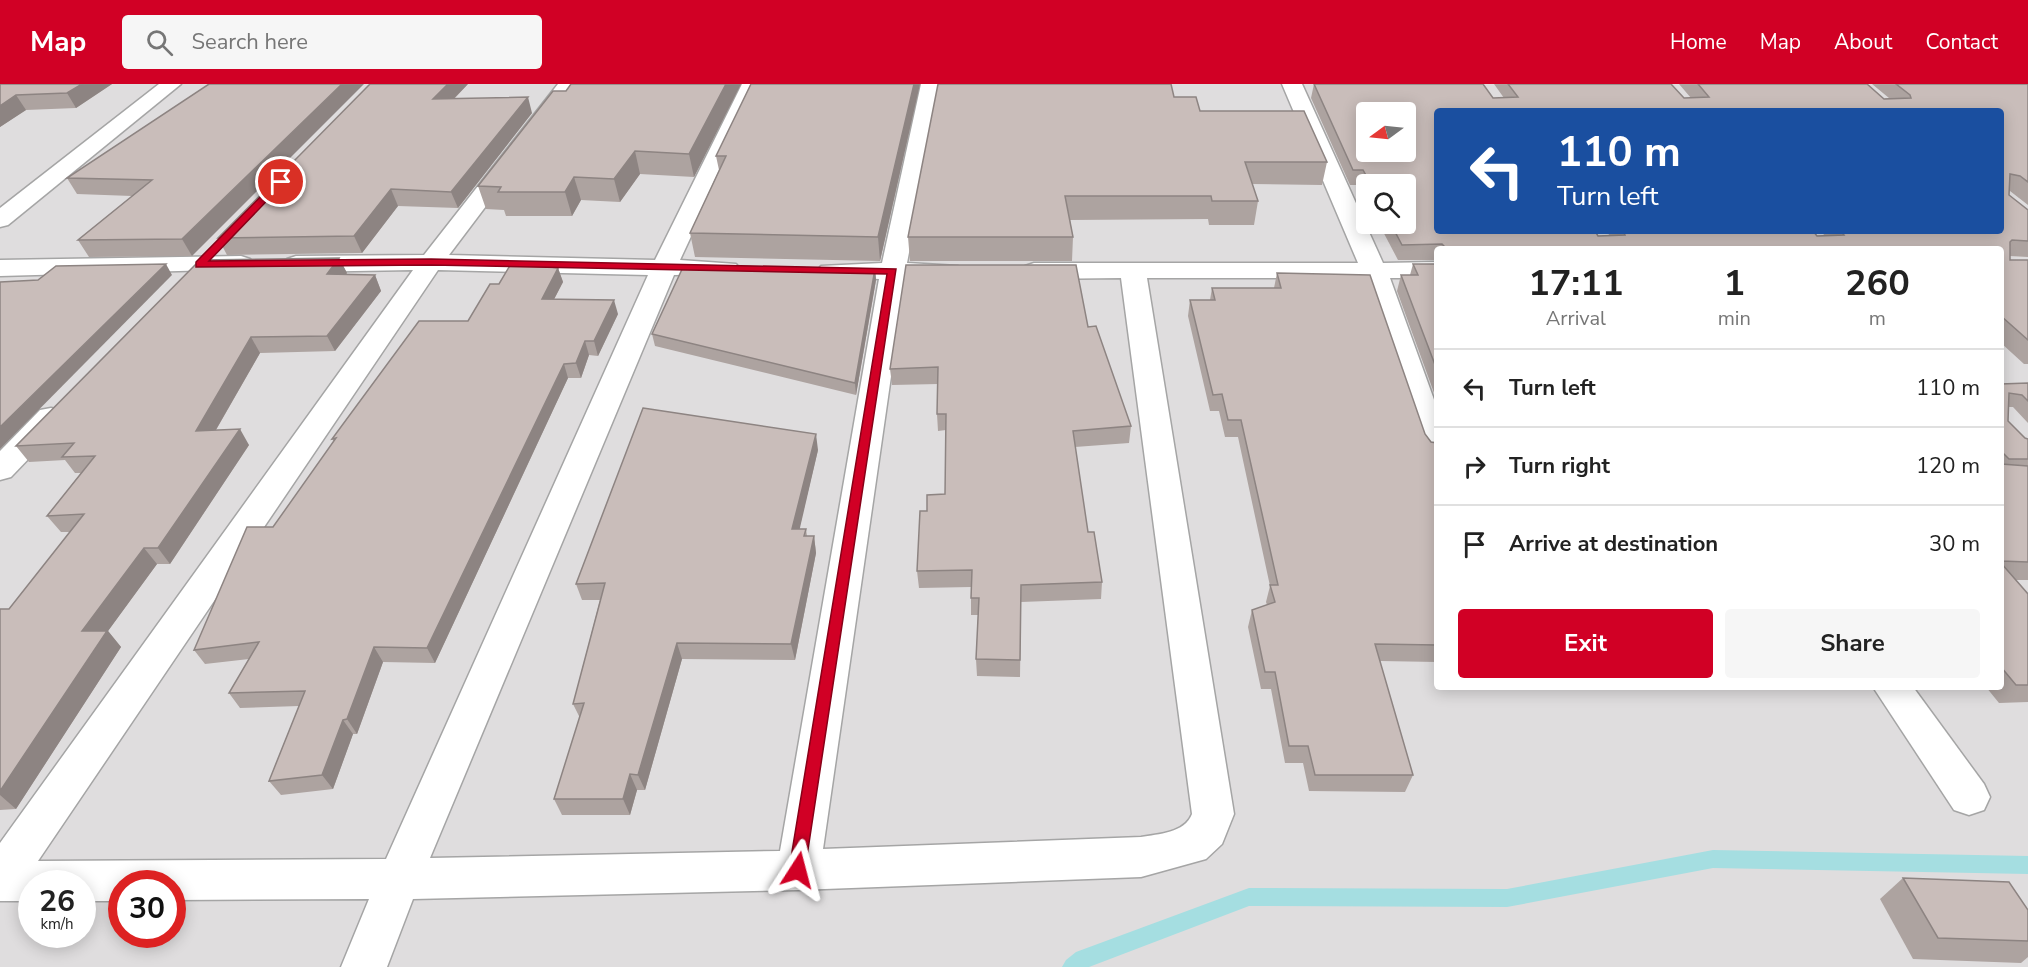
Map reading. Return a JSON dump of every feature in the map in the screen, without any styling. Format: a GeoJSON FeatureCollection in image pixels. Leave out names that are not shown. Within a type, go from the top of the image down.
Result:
{"type":"FeatureCollection","features":[{"type":"Feature","properties":{"kind":"street"},"geometry":{"type":"LineString","coordinates":[[0,220],[171,84]]}},
{"type":"Feature","properties":{"kind":"street"},"geometry":{"type":"LineString","coordinates":[[0,880],[431,262],[568,84]]}},
{"type":"Feature","properties":{"kind":"street"},"geometry":{"type":"LineString","coordinates":[[364,967],[399,879],[664,268],[752,84]]}},
{"type":"Feature","properties":{"kind":"street"},"geometry":{"type":"LineString","coordinates":[[798,870],[892,271],[931,84]]}},
{"type":"Feature","properties":{"kind":"street"},"geometry":{"type":"LineString","coordinates":[[1292,84],[1375,272],[1434,441]]}},
{"type":"Feature","properties":{"kind":"street"},"geometry":{"type":"LineString","coordinates":[[175,290],[224,240]]}},
{"type":"Feature","properties":{"kind":"street"},"geometry":{"type":"LineString","coordinates":[[0,268],[431,262],[755,270]]}},
{"type":"Feature","properties":{"kind":"street"},"geometry":{"type":"LineString","coordinates":[[801,270],[973,272]]}},
{"type":"Feature","properties":{"kind":"street"},"geometry":{"type":"LineString","coordinates":[[1007,272],[1434,270]]}},
{"type":"Feature","properties":{"kind":"street"},"geometry":{"type":"LineString","coordinates":[[0,880],[399,879],[798,870],[1141,857],[1191,845],[1207,831],[1213,813],[1133,272]]}},
{"type":"Feature","properties":{"kind":"street"},"geometry":{"type":"LineString","coordinates":[[0,470],[67,401]]}},
{"type":"Feature","properties":{"kind":"street"},"geometry":{"type":"LineString","coordinates":[[1894,690],[1968,797]]}},
{"type":"Feature","properties":{"kind":"shaded area"},"geometry":{"type":"Polygon","coordinates":[[[0,84],[2028,84],[2028,967],[0,967],[0,84]]]}},
{"type":"Feature","properties":{"kind":"building"},"geometry":{"type":"Polygon","coordinates":[[[0,84],[82,84],[67,93],[16,95],[0,106],[0,84]]]}},
{"type":"Feature","properties":{"kind":"building"},"geometry":{"type":"Polygon","coordinates":[[[209,84],[342,84],[182,239],[78,240],[152,180],[67,178],[209,84]]]}},
{"type":"Feature","properties":{"kind":"building"},"geometry":{"type":"Polygon","coordinates":[[[370,84],[448,84],[433,99],[528,97],[451,192],[391,189],[354,236],[218,238],[370,84]]]}},
{"type":"Feature","properties":{"kind":"building"},"geometry":{"type":"Polygon","coordinates":[[[571,84],[726,84],[689,154],[635,151],[614,179],[574,177],[565,192],[498,192],[501,187],[478,186],[553,91],[566,91],[571,84]]]}},
{"type":"Feature","properties":{"kind":"building"},"geometry":{"type":"Polygon","coordinates":[[[751,84],[914,84],[878,237],[690,233],[726,156],[716,156],[751,84]]]}},
{"type":"Feature","properties":{"kind":"building"},"geometry":{"type":"Polygon","coordinates":[[[938,84],[1171,84],[1174,97],[1196,97],[1200,111],[1304,111],[1327,162],[1245,162],[1258,201],[1212,201],[1211,196],[1065,196],[1073,237],[908,237],[938,84]]]}},
{"type":"Feature","properties":{"kind":"building"},"geometry":{"type":"Polygon","coordinates":[[[1314,84],[1483,84],[1493,98],[1518,97],[1508,84],[1671,84],[1684,98],[1709,97],[1698,84],[1867,84],[1884,99],[1911,98],[1896,84],[2028,84],[2028,182],[2020,176],[2010,174],[2009,195],[2028,210],[2028,241],[2012,240],[2010,242],[2010,260],[2028,260],[2028,340],[2004,319],[2004,246],[1402,245],[1396,234],[1416,234],[1416,174],[1365,174],[1363,170],[1353,170],[1314,84]]]}},
{"type":"Feature","properties":{"kind":"building"},"geometry":{"type":"Polygon","coordinates":[[[339,258],[327,274],[375,275],[327,336],[251,337],[196,431],[240,429],[158,548],[144,548],[82,631],[107,631],[0,791],[0,609],[9,609],[84,514],[47,516],[95,456],[62,457],[74,443],[16,446],[200,260],[339,258]]]}},
{"type":"Feature","properties":{"kind":"building"},"geometry":{"type":"Polygon","coordinates":[[[512,262],[558,268],[542,299],[614,300],[594,341],[585,341],[576,363],[564,364],[427,648],[374,647],[347,719],[343,720],[322,775],[269,781],[305,691],[229,693],[259,642],[194,650],[247,527],[273,527],[336,438],[332,439],[419,321],[468,321],[490,284],[499,284],[512,262]]]}},
{"type":"Feature","properties":{"kind":"building"},"geometry":{"type":"Polygon","coordinates":[[[166,264],[0,427],[0,282],[38,280],[56,266],[166,264]]]}},
{"type":"Feature","properties":{"kind":"building"},"geometry":{"type":"Polygon","coordinates":[[[1413,264],[1434,264],[1434,362],[1401,275],[1418,275],[1413,264]]]}},
{"type":"Feature","properties":{"kind":"building"},"geometry":{"type":"Polygon","coordinates":[[[684,265],[875,269],[855,383],[652,334],[684,265]]]}},
{"type":"Feature","properties":{"kind":"building"},"geometry":{"type":"Polygon","coordinates":[[[906,265],[1076,265],[1088,327],[1096,326],[1131,426],[1073,431],[1088,532],[1094,532],[1102,582],[1021,585],[1020,660],[976,659],[979,598],[971,598],[972,570],[917,571],[920,511],[927,511],[927,495],[945,494],[946,414],[937,414],[938,367],[890,369],[906,265]]]}},
{"type":"Feature","properties":{"kind":"building"},"geometry":{"type":"Polygon","coordinates":[[[1277,273],[1370,275],[1425,434],[1434,442],[1434,645],[1375,644],[1413,775],[1315,775],[1308,746],[1289,746],[1275,672],[1265,672],[1252,610],[1275,602],[1270,585],[1278,585],[1241,420],[1228,420],[1222,394],[1213,395],[1190,300],[1215,300],[1212,288],[1281,288],[1277,273]]]}},
{"type":"Feature","properties":{"kind":"building"},"geometry":{"type":"Polygon","coordinates":[[[2028,383],[2028,401],[2022,395],[2009,393],[2008,421],[2028,439],[2028,459],[2009,459],[2004,454],[2004,384],[2028,383]]]}},
{"type":"Feature","properties":{"kind":"building"},"geometry":{"type":"Polygon","coordinates":[[[643,408],[816,434],[792,529],[806,529],[804,536],[814,536],[791,644],[677,643],[638,775],[630,774],[623,799],[554,799],[584,703],[573,704],[605,583],[576,584],[643,408]]]}},
{"type":"Feature","properties":{"kind":"building"},"geometry":{"type":"Polygon","coordinates":[[[2004,464],[2028,466],[2028,562],[2004,561],[2004,464]]]}},
{"type":"Feature","properties":{"kind":"building"},"geometry":{"type":"Polygon","coordinates":[[[2004,566],[2028,594],[2028,685],[2016,685],[2004,671],[2004,566]]]}},
{"type":"Feature","properties":{"kind":"building"},"geometry":{"type":"Polygon","coordinates":[[[1903,878],[2009,882],[2028,910],[2028,941],[1938,938],[1903,878]]]}},
{"type":"Feature","properties":{"kind":"waterway"},"geometry":{"type":"LineString","coordinates":[[1073,967],[1083,959],[1249,897],[1507,898],[1713,859],[2028,865]]}},
{"type":"Feature","properties":{"kind":"route"},"geometry":{"type":"LineString","coordinates":[[281,182],[200,264],[431,262],[892,271],[798,870]]}}]}
